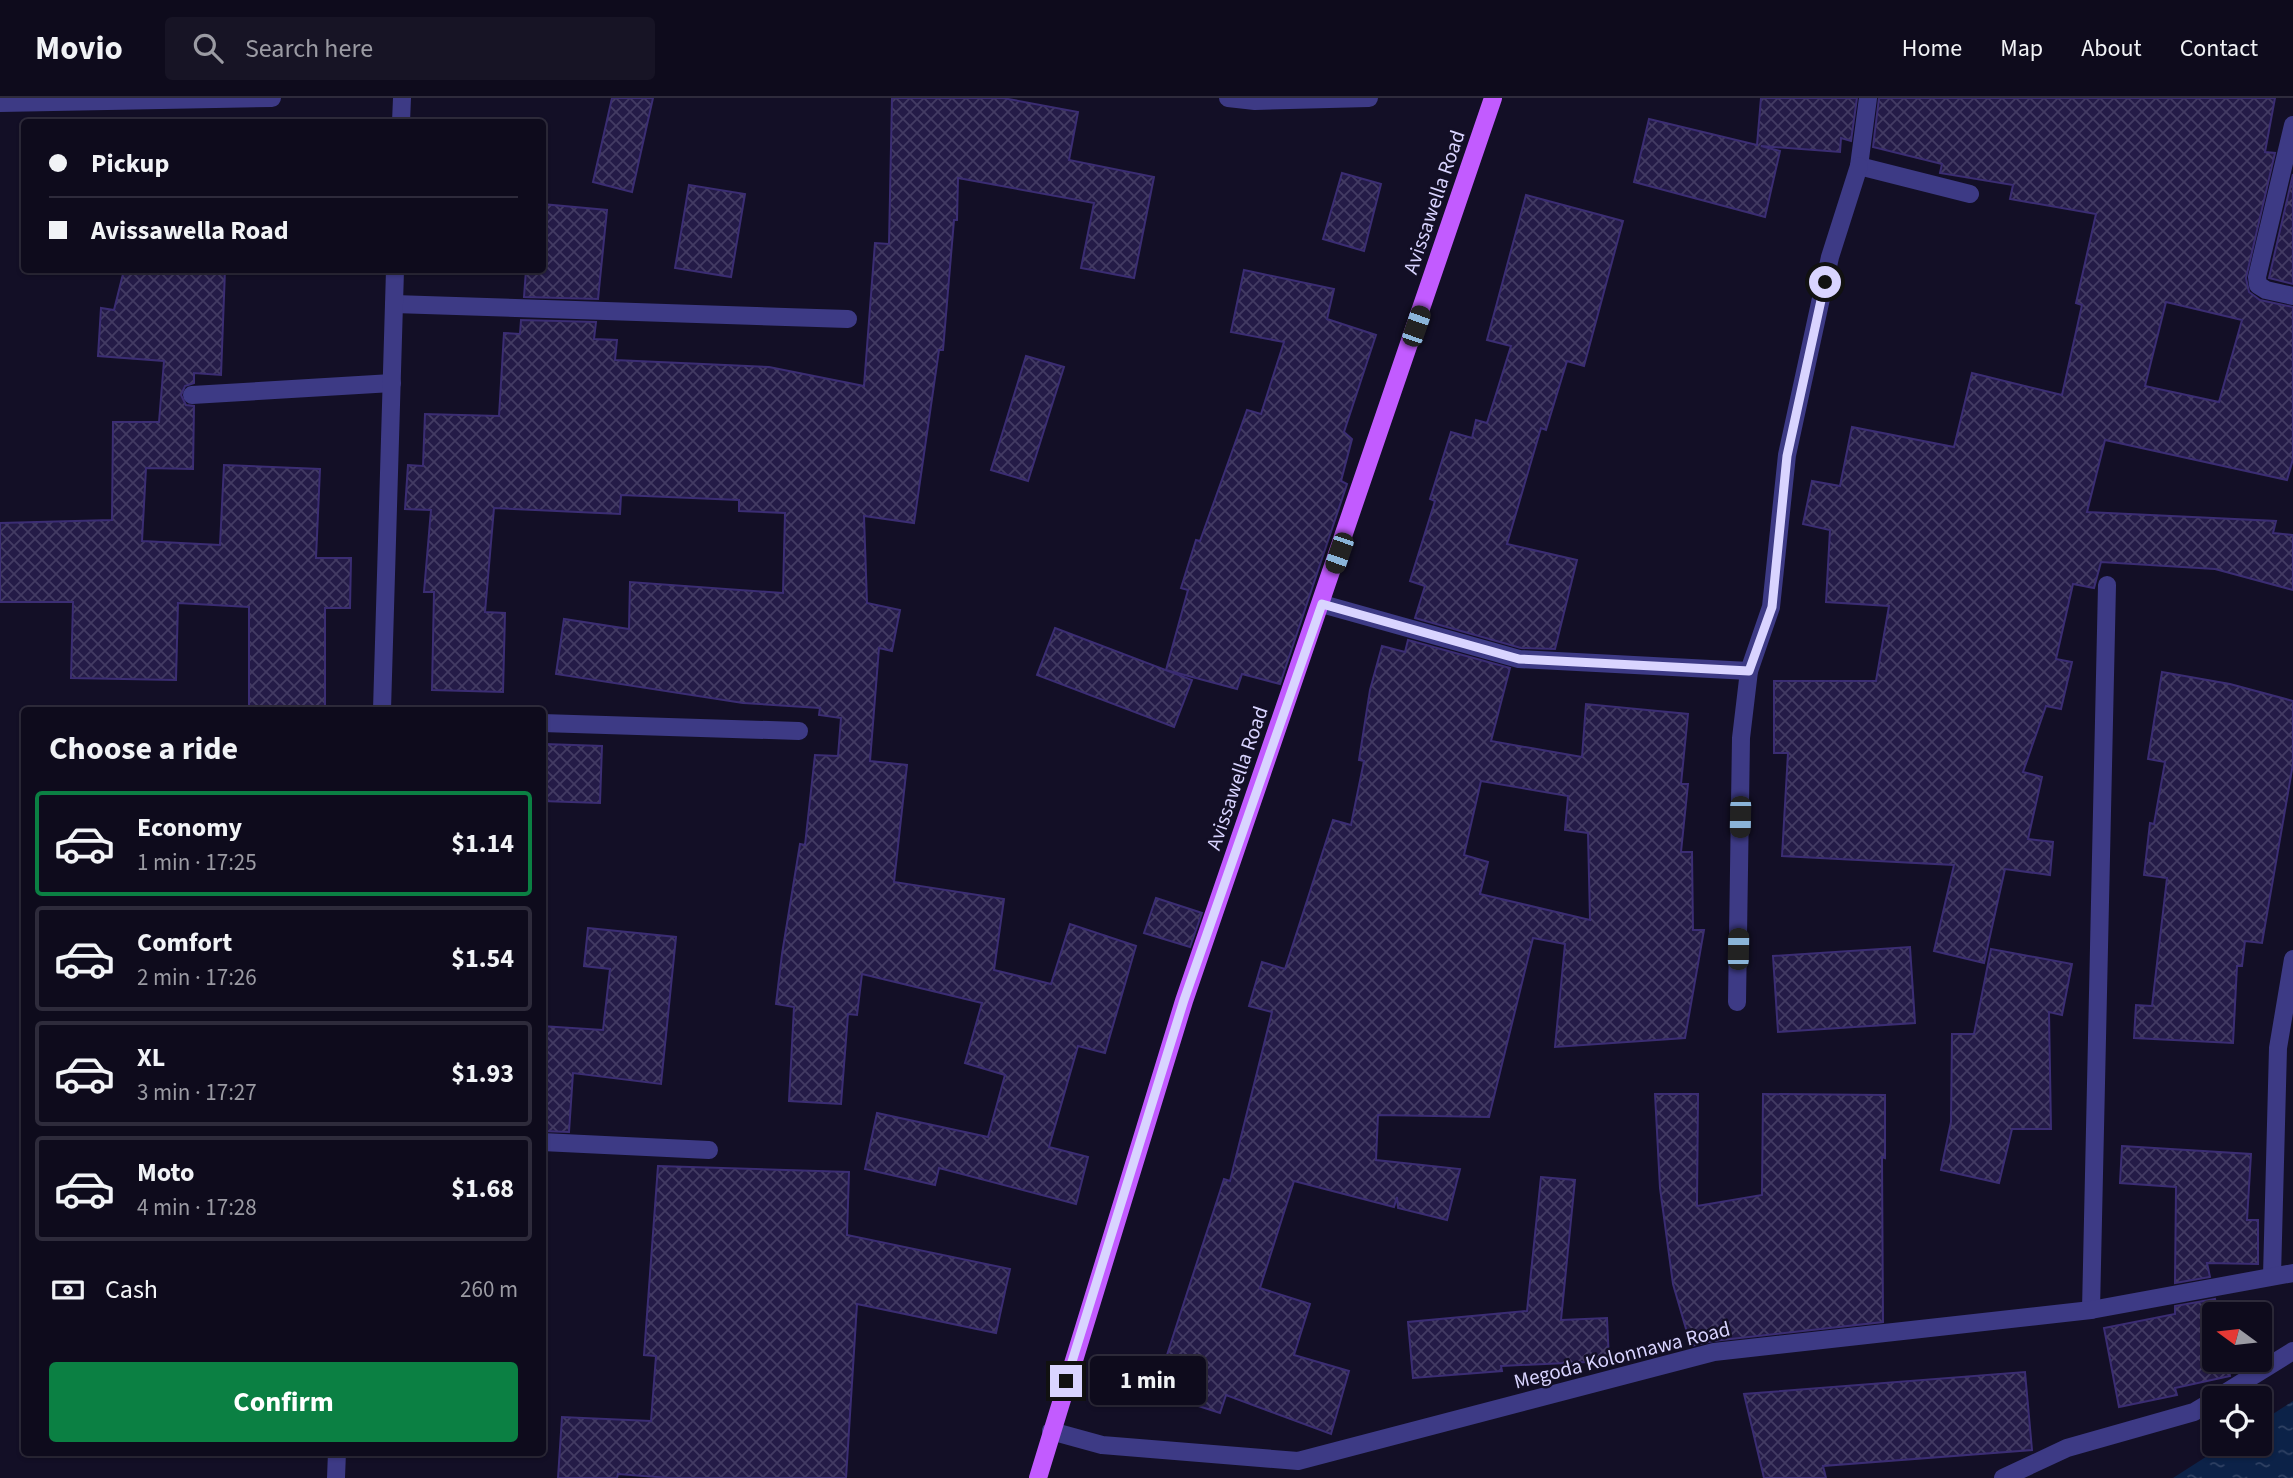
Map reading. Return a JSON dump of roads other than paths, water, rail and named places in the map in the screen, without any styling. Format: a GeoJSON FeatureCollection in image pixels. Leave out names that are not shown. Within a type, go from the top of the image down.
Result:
{"type":"FeatureCollection","features":[{"type":"Feature","properties":{"kind":"main road","name":"Avissawella Road"},"geometry":{"type":"LineString","coordinates":[[1038,1478],[1184,1000],[1322,604],[1493,98]]}},
{"type":"Feature","properties":{"kind":"street"},"geometry":{"type":"LineString","coordinates":[[0,103],[272,98]]}},
{"type":"Feature","properties":{"kind":"street"},"geometry":{"type":"LineString","coordinates":[[401,119],[402,98]]}},
{"type":"Feature","properties":{"kind":"street"},"geometry":{"type":"LineString","coordinates":[[1228,98],[1255,101],[1369,98]]}},
{"type":"Feature","properties":{"kind":"street"},"geometry":{"type":"LineString","coordinates":[[1738,1002],[1741,738],[1749,671],[1772,607],[1787,456],[1830,257],[1860,166],[1868,98]]}},
{"type":"Feature","properties":{"kind":"street"},"geometry":{"type":"LineString","coordinates":[[2293,125],[2257,276],[2258,285],[2266,290],[2293,296]]}},
{"type":"Feature","properties":{"kind":"street"},"geometry":{"type":"LineString","coordinates":[[1860,166],[1970,194]]}},
{"type":"Feature","properties":{"kind":"street"},"geometry":{"type":"LineString","coordinates":[[382,707],[395,273]]}},
{"type":"Feature","properties":{"kind":"street"},"geometry":{"type":"LineString","coordinates":[[394,304],[848,319]]}},
{"type":"Feature","properties":{"kind":"street"},"geometry":{"type":"LineString","coordinates":[[192,395],[392,383]]}},
{"type":"Feature","properties":{"kind":"street"},"geometry":{"type":"LineString","coordinates":[[2091,1310],[2106,585]]}},
{"type":"Feature","properties":{"kind":"street"},"geometry":{"type":"LineString","coordinates":[[1322,604],[1519,659],[1749,671]]}},
{"type":"Feature","properties":{"kind":"street"},"geometry":{"type":"LineString","coordinates":[[546,723],[799,731]]}},
{"type":"Feature","properties":{"kind":"street"},"geometry":{"type":"LineString","coordinates":[[2272,1276],[2278,1048],[2293,959]]}},
{"type":"Feature","properties":{"kind":"street"},"geometry":{"type":"LineString","coordinates":[[546,1142],[709,1150]]}},
{"type":"Feature","properties":{"kind":"street","name":"Megoda Kolonnawa Road"},"geometry":{"type":"LineString","coordinates":[[1051,1431],[1102,1445],[1298,1461],[1714,1352],[2091,1310],[2293,1273]]}},
{"type":"Feature","properties":{"kind":"street"},"geometry":{"type":"LineString","coordinates":[[2236,1386],[2293,1351]]}},
{"type":"Feature","properties":{"kind":"street"},"geometry":{"type":"LineString","coordinates":[[2003,1478],[2067,1448],[2194,1412],[2202,1407]]}},
{"type":"Feature","properties":{"kind":"street"},"geometry":{"type":"LineString","coordinates":[[336,1478],[337,1456]]}},
{"type":"Feature","properties":{"kind":"water"},"geometry":{"type":"Polygon","coordinates":[[[2293,1401],[2293,1478],[2173,1478],[2207,1456],[2272,1456],[2272,1415],[2293,1401]]]}}]}
